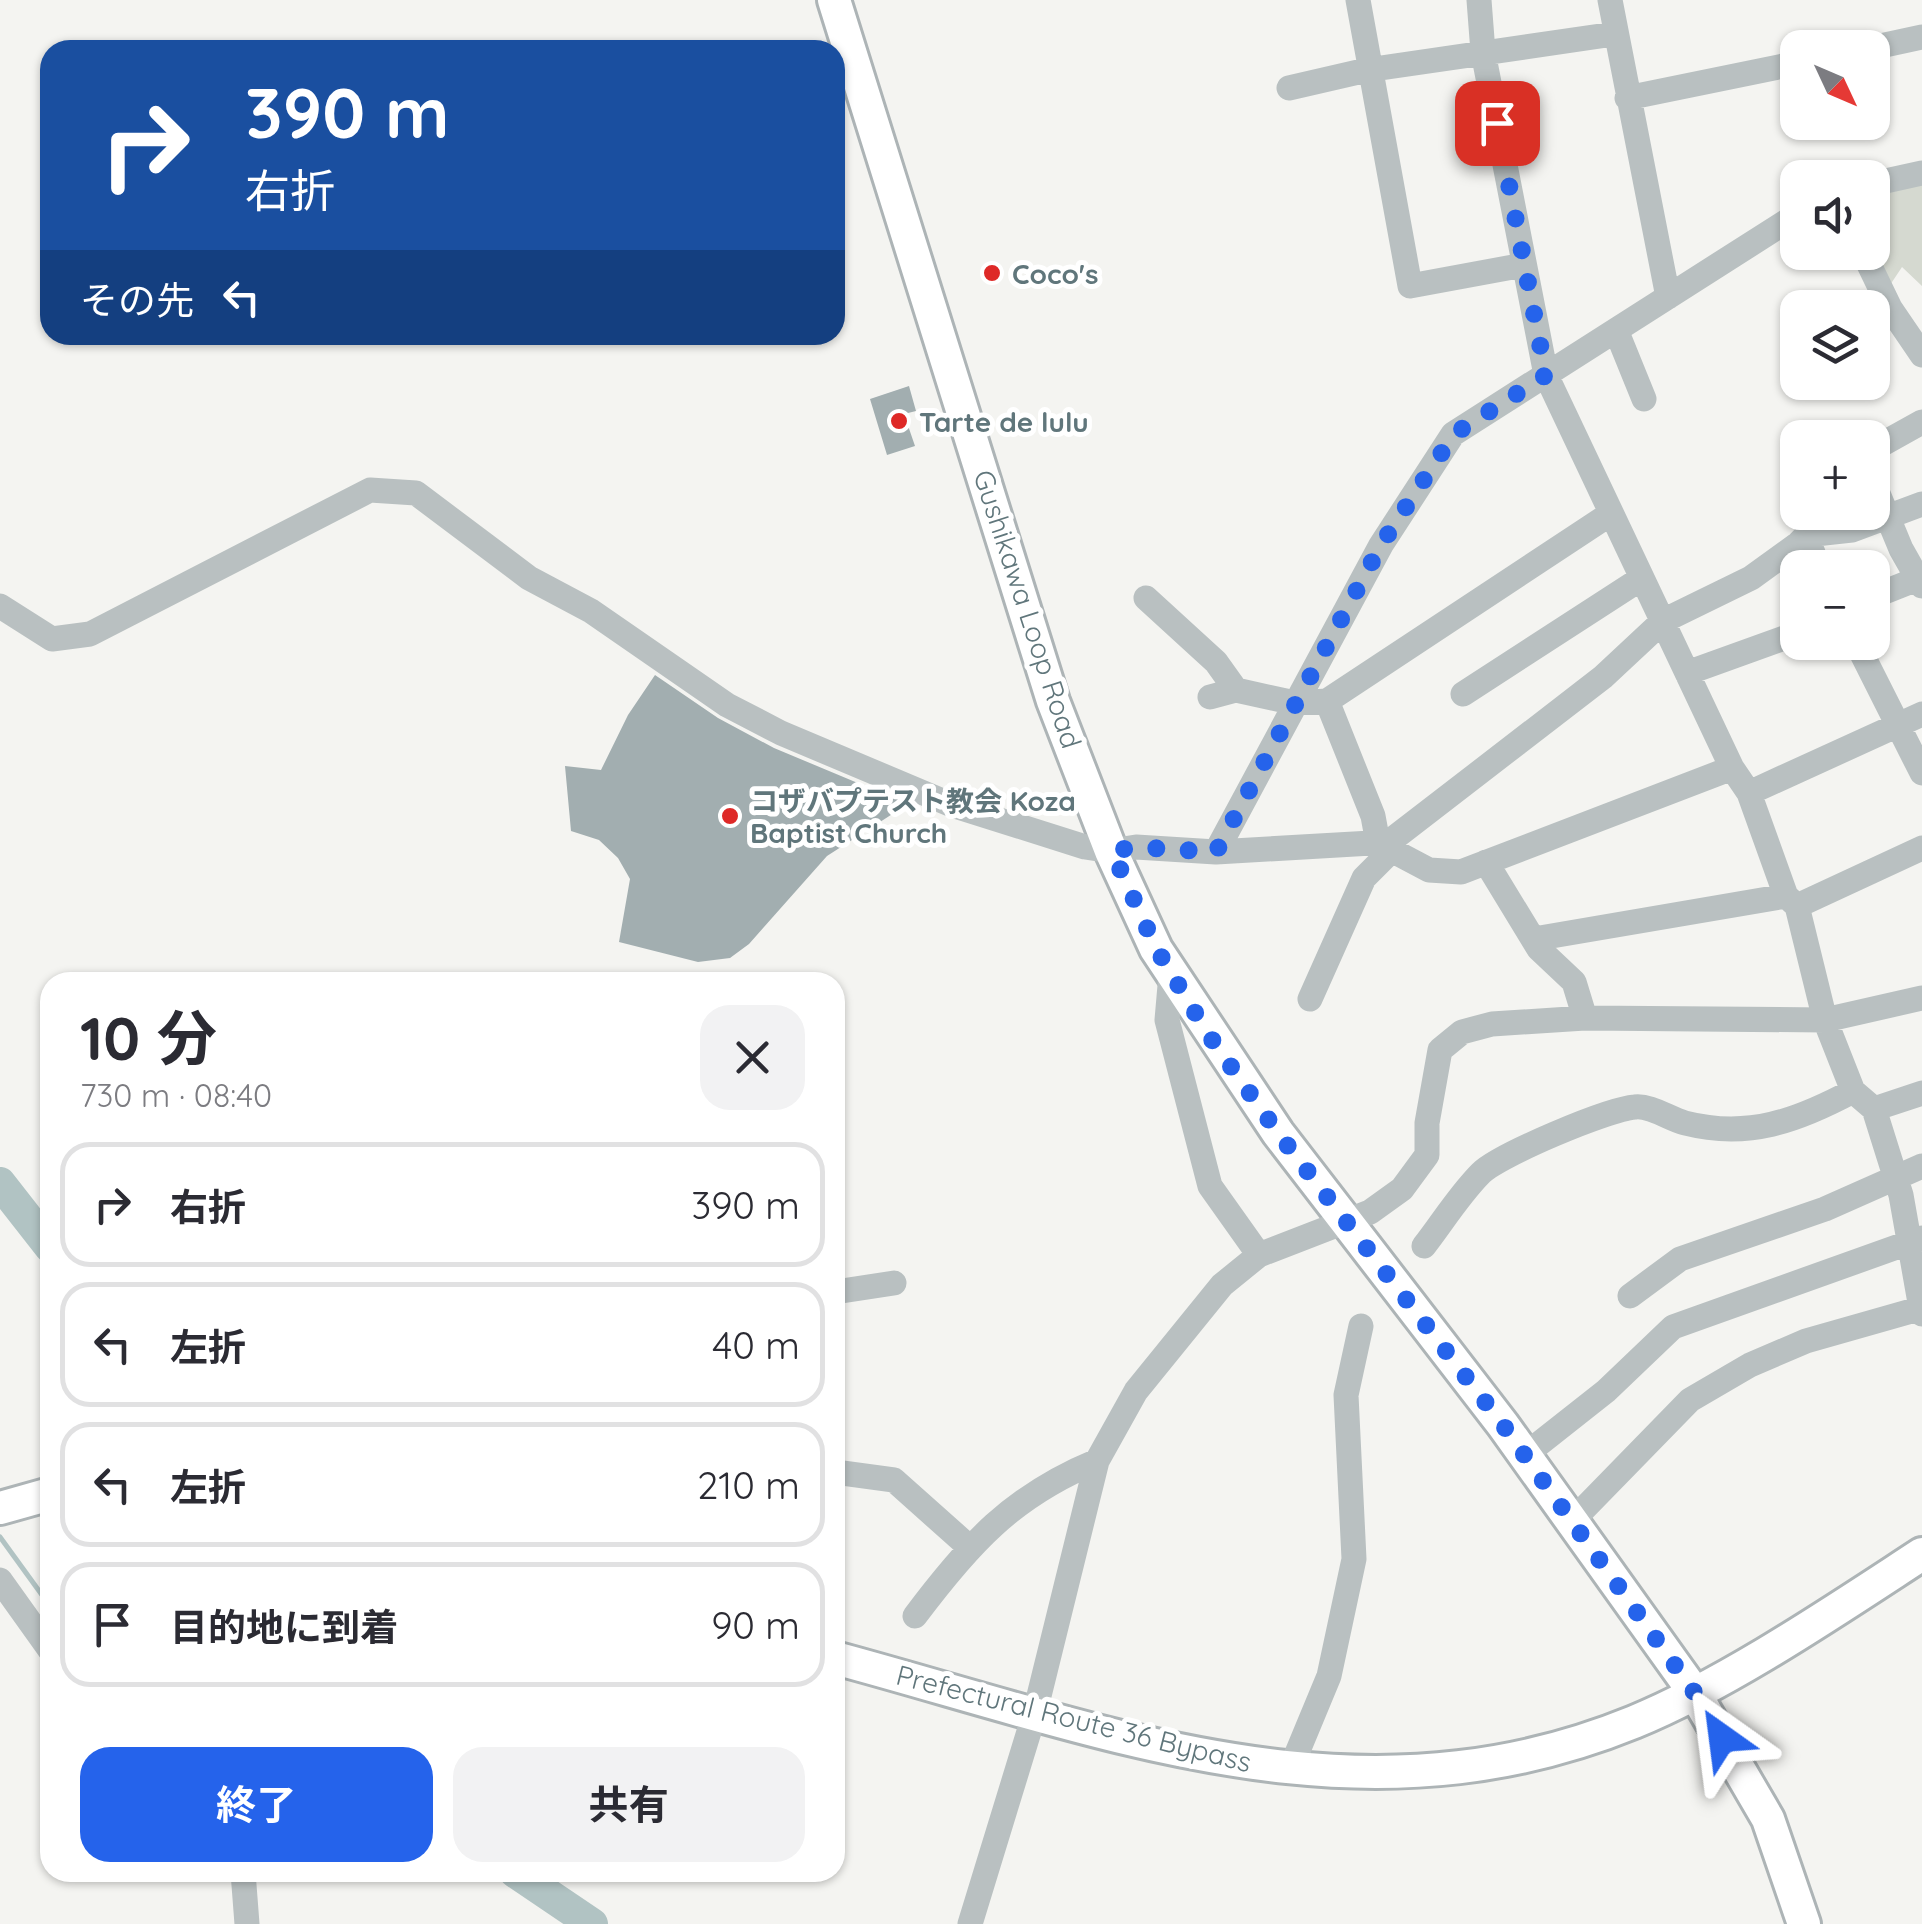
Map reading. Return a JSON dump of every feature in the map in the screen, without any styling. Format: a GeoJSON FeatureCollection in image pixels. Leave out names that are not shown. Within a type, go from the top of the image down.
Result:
{"type":"FeatureCollection","features":[{"type":"Feature","properties":{"kind":"main road","name":"Gushikawa Loop Road"},"geometry":{"type":"LineString","coordinates":[[834,0],[1053,700],[1112,851],[1171,974],[1278,1133],[1525,1456],[1694,1692],[1768,1819],[1804,1924]]}},
{"type":"Feature","properties":{"kind":"main road"},"geometry":{"type":"LineString","coordinates":[[0,1508],[40,1497]]}},
{"type":"Feature","properties":{"kind":"main road","name":"Prefectural Route 36 Bypass"},"geometry":{"type":"LineString","coordinates":[[845,1661],[1206,1757],[1290,1770],[1368,1775],[1465,1769],[1570,1744],[1634,1722],[1694,1692],[1922,1554]]}},
{"type":"Feature","properties":{"kind":"street"},"geometry":{"type":"LineString","coordinates":[[1358,0],[1367,70],[1410,286],[1524,266]]}},
{"type":"Feature","properties":{"kind":"street"},"geometry":{"type":"LineString","coordinates":[[1479,0],[1483,52],[1546,375],[1732,768],[1749,793],[1791,901],[1825,1020],[1852,1090],[1874,1109],[1915,1240],[1921,1310],[1806,1341],[1750,1365],[1690,1400],[1572,1521]]}},
{"type":"Feature","properties":{"kind":"street"},"geometry":{"type":"LineString","coordinates":[[1610,0],[1668,297]]}},
{"type":"Feature","properties":{"kind":"street"},"geometry":{"type":"LineString","coordinates":[[1289,88],[1367,70],[1614,34]]}},
{"type":"Feature","properties":{"kind":"street"},"geometry":{"type":"LineString","coordinates":[[1890,44],[1922,37]]}},
{"type":"Feature","properties":{"kind":"street"},"geometry":{"type":"LineString","coordinates":[[1627,98],[1780,67]]}},
{"type":"Feature","properties":{"kind":"street"},"geometry":{"type":"LineString","coordinates":[[1890,180],[1922,174]]}},
{"type":"Feature","properties":{"kind":"street"},"geometry":{"type":"LineString","coordinates":[[1216,852],[1381,545],[1454,434],[1780,225]]}},
{"type":"Feature","properties":{"kind":"street"},"geometry":{"type":"LineString","coordinates":[[1871,270],[1890,308],[1922,355]]}},
{"type":"Feature","properties":{"kind":"street"},"geometry":{"type":"LineString","coordinates":[[1616,330],[1644,399]]}},
{"type":"Feature","properties":{"kind":"street"},"geometry":{"type":"LineString","coordinates":[[1890,440],[1922,422]]}},
{"type":"Feature","properties":{"kind":"street"},"geometry":{"type":"LineString","coordinates":[[0,606],[52,640],[90,634],[370,490],[400,490],[416,493],[530,578],[591,610],[726,705],[781,734],[952,806],[1085,848],[1216,852],[1384,848],[1429,870],[1462,872],[1732,768]]}},
{"type":"Feature","properties":{"kind":"street"},"geometry":{"type":"LineString","coordinates":[[1890,516],[1922,504]]}},
{"type":"Feature","properties":{"kind":"street"},"geometry":{"type":"LineString","coordinates":[[1210,697],[1236,690],[1295,703],[1327,701],[1610,514]]}},
{"type":"Feature","properties":{"kind":"street"},"geometry":{"type":"LineString","coordinates":[[1890,523],[1920,581],[1890,591]]}},
{"type":"Feature","properties":{"kind":"street"},"geometry":{"type":"LineString","coordinates":[[1310,999],[1364,878],[1390,842],[1412,829],[1603,676],[1663,621],[1751,578],[1811,530]]}},
{"type":"Feature","properties":{"kind":"street"},"geometry":{"type":"LineString","coordinates":[[1806,535],[1852,530]]}},
{"type":"Feature","properties":{"kind":"street"},"geometry":{"type":"LineString","coordinates":[[1806,535],[1812,550]]}},
{"type":"Feature","properties":{"kind":"street"},"geometry":{"type":"LineString","coordinates":[[1464,694],[1642,578]]}},
{"type":"Feature","properties":{"kind":"street"},"geometry":{"type":"LineString","coordinates":[[1146,598],[1216,662],[1236,690]]}},
{"type":"Feature","properties":{"kind":"street"},"geometry":{"type":"LineString","coordinates":[[1687,673],[1780,639]]}},
{"type":"Feature","properties":{"kind":"street"},"geometry":{"type":"LineString","coordinates":[[1869,660],[1911,719],[1922,773]]}},
{"type":"Feature","properties":{"kind":"street"},"geometry":{"type":"LineString","coordinates":[[1327,701],[1384,848]]}},
{"type":"Feature","properties":{"kind":"street"},"geometry":{"type":"LineString","coordinates":[[1749,793],[1911,719]]}},
{"type":"Feature","properties":{"kind":"street"},"geometry":{"type":"LineString","coordinates":[[1534,940],[1791,901],[1922,848]]}},
{"type":"Feature","properties":{"kind":"street"},"geometry":{"type":"LineString","coordinates":[[1486,862],[1534,940],[1574,982],[1585,1018]]}},
{"type":"Feature","properties":{"kind":"street"},"geometry":{"type":"LineString","coordinates":[[1171,974],[1167,1020],[1210,1186],[1259,1255]]}},
{"type":"Feature","properties":{"kind":"street"},"geometry":{"type":"LineString","coordinates":[[970,1924],[1035,1712],[1097,1461],[1136,1390],[1199,1311],[1259,1255],[1346,1218],[1370,1212],[1402,1189],[1427,1155],[1427,1123],[1440,1050],[1462,1032],[1492,1024],[1585,1018],[1825,1020],[1922,998]]}},
{"type":"Feature","properties":{"kind":"street"},"geometry":{"type":"LineString","coordinates":[[1424,1246],[1482,1171],[1522,1149],[1603,1116],[1637,1106],[1715,1129],[1760,1130],[1819,1109],[1852,1090]]}},
{"type":"Feature","properties":{"kind":"street"},"geometry":{"type":"LineString","coordinates":[[1874,1109],[1922,1093]]}},
{"type":"Feature","properties":{"kind":"street"},"geometry":{"type":"LineString","coordinates":[[1630,1296],[1680,1260],[1825,1209],[1922,1166]]}},
{"type":"Feature","properties":{"kind":"street"},"geometry":{"type":"LineString","coordinates":[[1525,1456],[1606,1391],[1673,1326],[1915,1240]]}},
{"type":"Feature","properties":{"kind":"street"},"geometry":{"type":"LineString","coordinates":[[845,1290],[894,1283]]}},
{"type":"Feature","properties":{"kind":"street"},"geometry":{"type":"LineString","coordinates":[[1290,1770],[1329,1676],[1354,1559],[1346,1395],[1362,1326]]}},
{"type":"Feature","properties":{"kind":"street"},"geometry":{"type":"LineString","coordinates":[[915,1616],[968,1546],[1052,1480],[1097,1461]]}},
{"type":"Feature","properties":{"kind":"street"},"geometry":{"type":"LineString","coordinates":[[845,1473],[894,1480],[968,1546]]}},
{"type":"Feature","properties":{"kind":"street"},"geometry":{"type":"LineString","coordinates":[[0,1580],[40,1636]]}},
{"type":"Feature","properties":{"kind":"street"},"geometry":{"type":"LineString","coordinates":[[244,1882],[246,1924]]}},
{"type":"Feature","properties":{"kind":"shaded area"},"geometry":{"type":"Polygon","coordinates":[[[1922,182],[1922,286],[1902,267],[1890,285],[1883,270],[1890,270],[1890,188],[1922,182]]]}},
{"type":"Feature","properties":{"kind":"building"},"geometry":{"type":"Polygon","coordinates":[[[909,386],[916,411],[904,414],[915,446],[887,455],[870,399],[909,386]]]}},
{"type":"Feature","properties":{"kind":"building","name":"コザバプテスト教会 Koza Baptist Church"},"geometry":{"type":"Polygon","coordinates":[[[655,675],[718,718],[774,748],[908,804],[827,856],[749,944],[730,958],[698,962],[619,942],[630,879],[618,858],[599,840],[571,831],[565,766],[601,770],[628,715],[655,675]]]}},
{"type":"Feature","properties":{"kind":"waterway"},"geometry":{"type":"LineString","coordinates":[[0,1183],[40,1234]]}},
{"type":"Feature","properties":{"kind":"waterway"},"geometry":{"type":"LineString","coordinates":[[0,1537],[40,1592]]}},
{"type":"Feature","properties":{"kind":"waterway"},"geometry":{"type":"LineString","coordinates":[[530,1882],[592,1924]]}},
{"type":"Feature","properties":{"kind":"place","name":"Coco's"},"geometry":{"type":"Point","coordinates":[992,273]}},
{"type":"Feature","properties":{"kind":"place","name":"Tarte de lulu"},"geometry":{"type":"Point","coordinates":[899,421]}},
{"type":"Feature","properties":{"kind":"place","name":"コザバプテスト教会 Koza Baptist Church"},"geometry":{"type":"Point","coordinates":[730,816]}},
{"type":"Feature","properties":{"kind":"route"},"geometry":{"type":"LineString","coordinates":[[1497,123],[1546,375],[1454,434],[1381,545],[1216,852],[1136,847],[1112,851],[1156,948],[1208,1034],[1278,1133],[1503,1425],[1694,1692],[1722,1738]]}}]}
